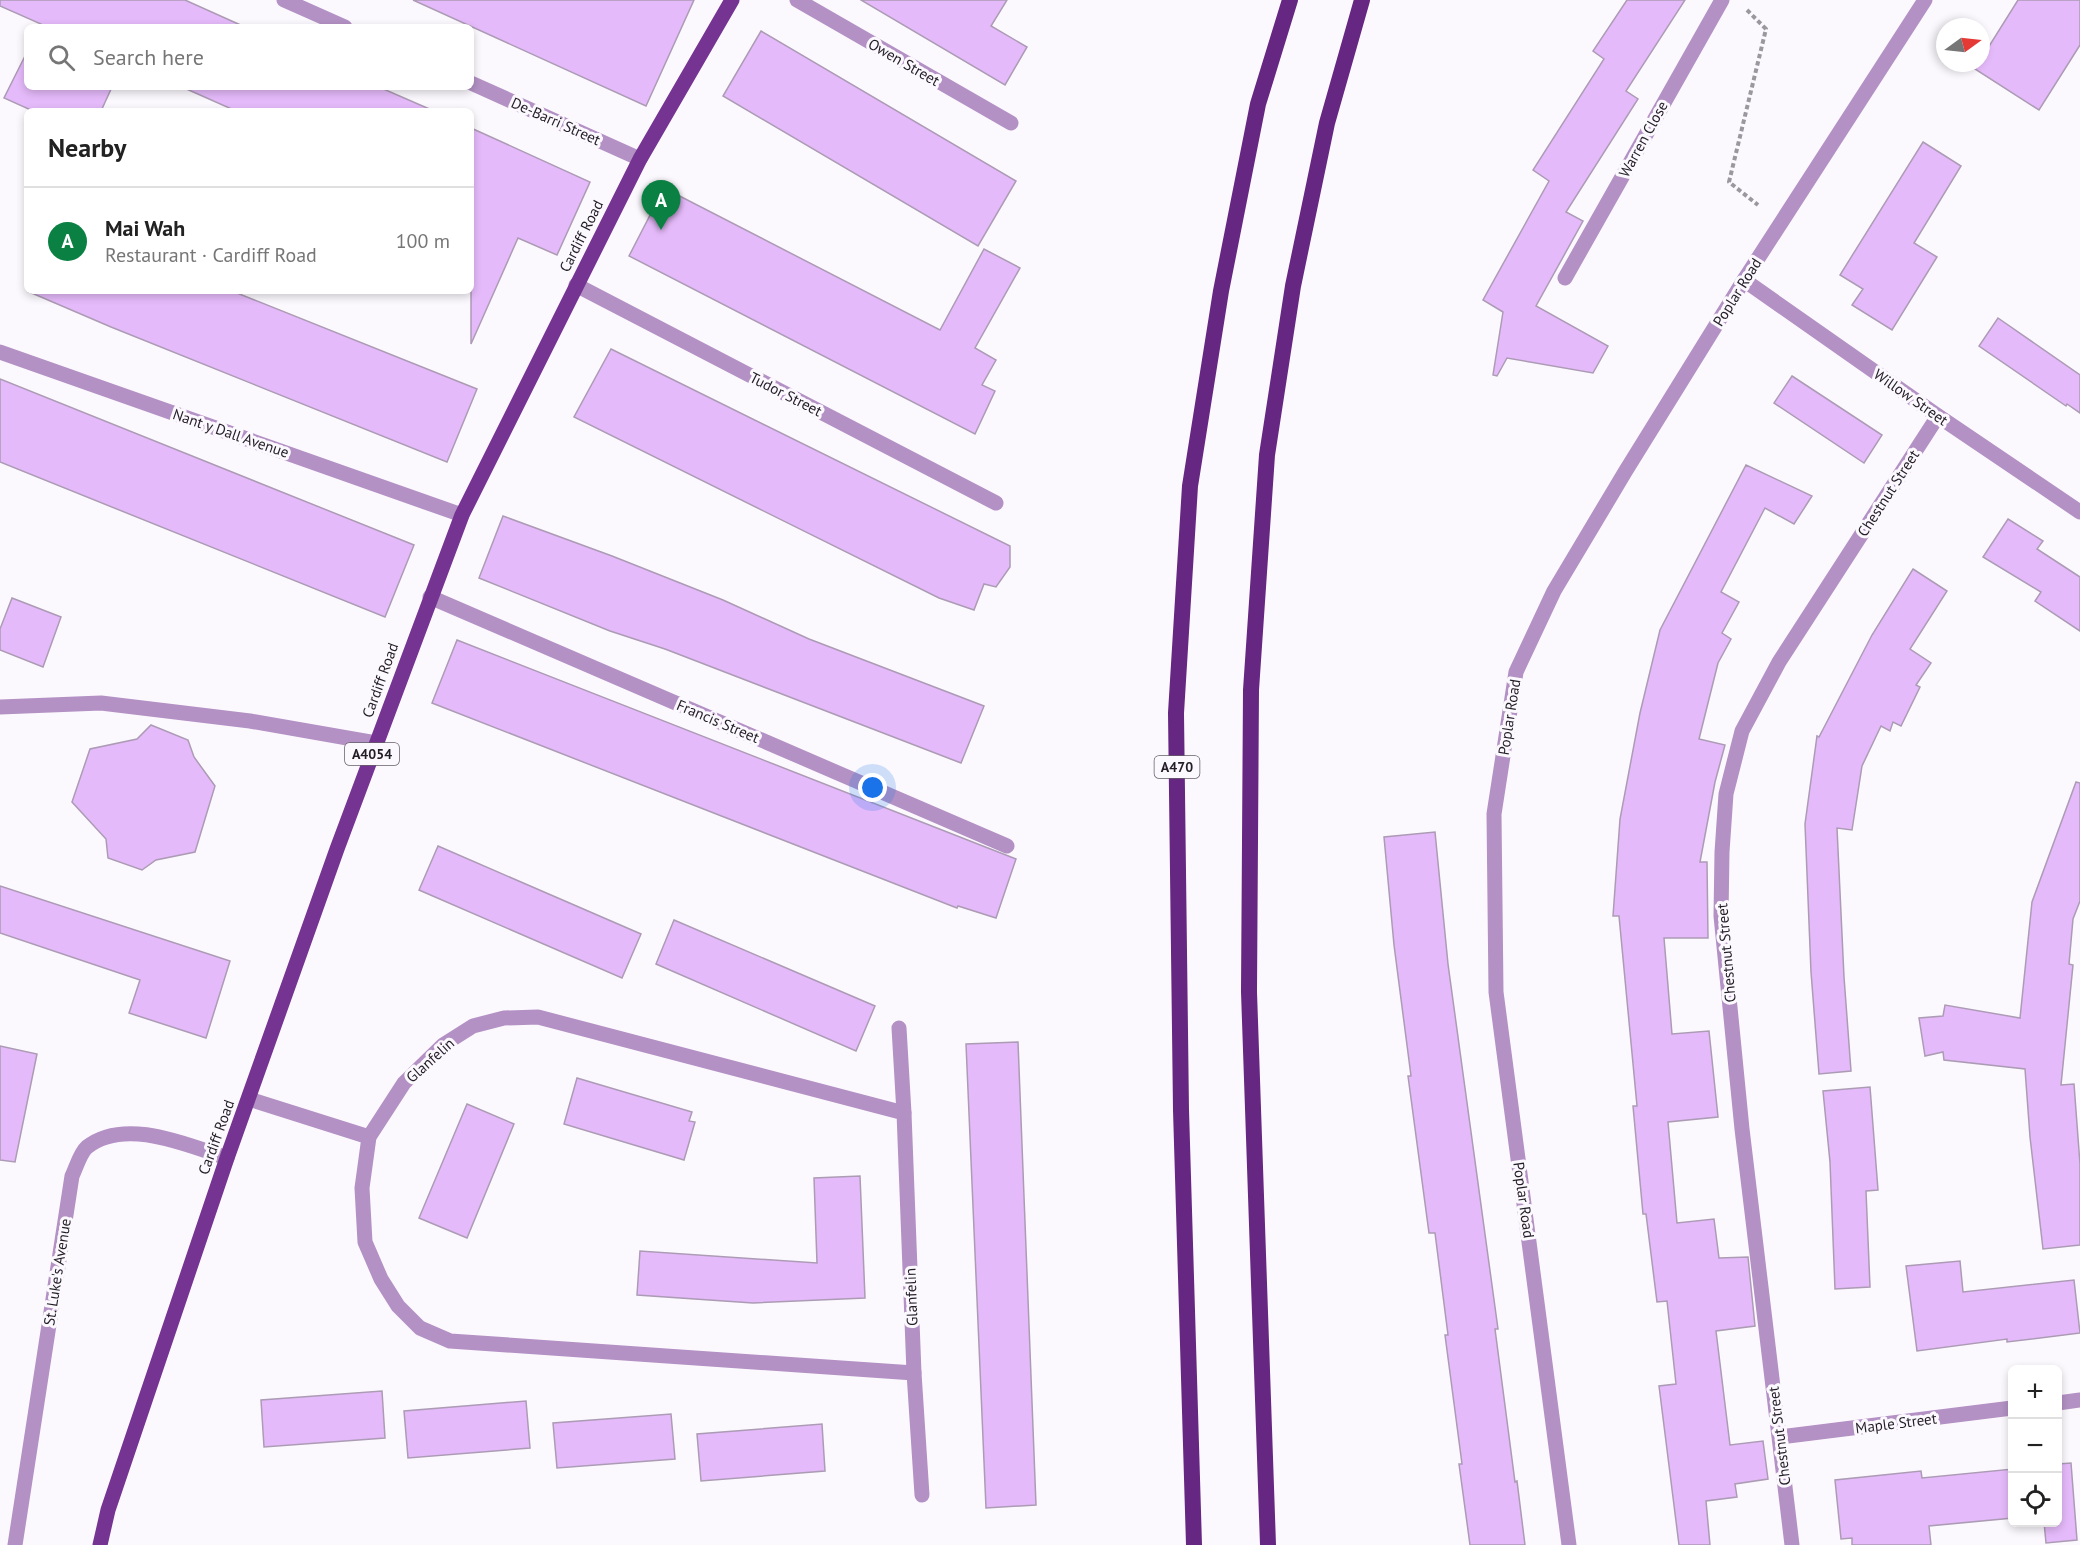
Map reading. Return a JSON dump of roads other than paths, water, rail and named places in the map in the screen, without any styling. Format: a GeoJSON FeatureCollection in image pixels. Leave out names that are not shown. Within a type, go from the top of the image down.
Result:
{"type":"FeatureCollection","features":[{"type":"Feature","properties":{"kind":"highway","name":"A470"},"geometry":{"type":"LineString","coordinates":[[1194,1545],[1181,1110],[1176,713],[1191,486],[1221,291],[1258,104],[1290,0]]}},
{"type":"Feature","properties":{"kind":"highway"},"geometry":{"type":"LineString","coordinates":[[1268,1545],[1249,992],[1251,690],[1267,455],[1293,286],[1327,123],[1362,0]]}},
{"type":"Feature","properties":{"kind":"main road","name":"Cardiff Road"},"geometry":{"type":"LineString","coordinates":[[100,1545],[108,1510],[227,1158],[376,744],[462,515],[640,159],[732,0]]}},
{"type":"Feature","properties":{"kind":"street"},"geometry":{"type":"LineString","coordinates":[[284,0],[338,24]]}},
{"type":"Feature","properties":{"kind":"street","name":"Owen Street"},"geometry":{"type":"LineString","coordinates":[[797,0],[1011,123]]}},
{"type":"Feature","properties":{"kind":"street","name":"Warren Close"},"geometry":{"type":"LineString","coordinates":[[1565,278],[1722,0]]}},
{"type":"Feature","properties":{"kind":"street","name":"Poplar Road"},"geometry":{"type":"LineString","coordinates":[[1569,1545],[1496,992],[1494,814],[1516,672],[1554,591],[1744,280],[1925,0]]}},
{"type":"Feature","properties":{"kind":"street","name":"De-Barri Street"},"geometry":{"type":"LineString","coordinates":[[474,84],[640,159]]}},
{"type":"Feature","properties":{"kind":"street","name":"Willow Street"},"geometry":{"type":"LineString","coordinates":[[1744,280],[2080,512]]}},
{"type":"Feature","properties":{"kind":"street","name":"Tudor Street"},"geometry":{"type":"LineString","coordinates":[[576,285],[996,503]]}},
{"type":"Feature","properties":{"kind":"street","name":"Nant y Dall Avenue"},"geometry":{"type":"LineString","coordinates":[[0,352],[462,515]]}},
{"type":"Feature","properties":{"kind":"street","name":"Chestnut Street"},"geometry":{"type":"LineString","coordinates":[[1792,1545],[1742,1129],[1721,916],[1726,794],[1742,731],[1779,662],[1938,416]]}},
{"type":"Feature","properties":{"kind":"street","name":"Francis Street"},"geometry":{"type":"LineString","coordinates":[[430,597],[1007,846]]}},
{"type":"Feature","properties":{"kind":"street"},"geometry":{"type":"LineString","coordinates":[[0,707],[101,703],[250,721],[376,744]]}},
{"type":"Feature","properties":{"kind":"street","name":"Glanfelin"},"geometry":{"type":"LineString","coordinates":[[504,1017],[538,1017],[904,1113],[914,1373],[450,1341],[420,1328],[398,1306],[381,1279],[365,1242],[362,1188],[369,1137],[404,1083],[443,1045],[473,1026],[504,1017]]}},
{"type":"Feature","properties":{"kind":"street"},"geometry":{"type":"LineString","coordinates":[[899,1028],[904,1113]]}},
{"type":"Feature","properties":{"kind":"street"},"geometry":{"type":"LineString","coordinates":[[249,1099],[369,1137]]}},
{"type":"Feature","properties":{"kind":"street","name":"St. Luke's Avenue"},"geometry":{"type":"LineString","coordinates":[[15,1545],[72,1176],[86,1148],[112,1135],[150,1134],[227,1158]]}},
{"type":"Feature","properties":{"kind":"street"},"geometry":{"type":"LineString","coordinates":[[914,1373],[922,1496]]}},
{"type":"Feature","properties":{"kind":"street"},"geometry":{"type":"LineString","coordinates":[[2062,1402],[2080,1400]]}},
{"type":"Feature","properties":{"kind":"street","name":"Maple Street"},"geometry":{"type":"LineString","coordinates":[[1780,1437],[2008,1409]]}},
{"type":"Feature","properties":{"kind":"place","name":"Mai Wah"},"geometry":{"type":"Point","coordinates":[661,230]}}]}
